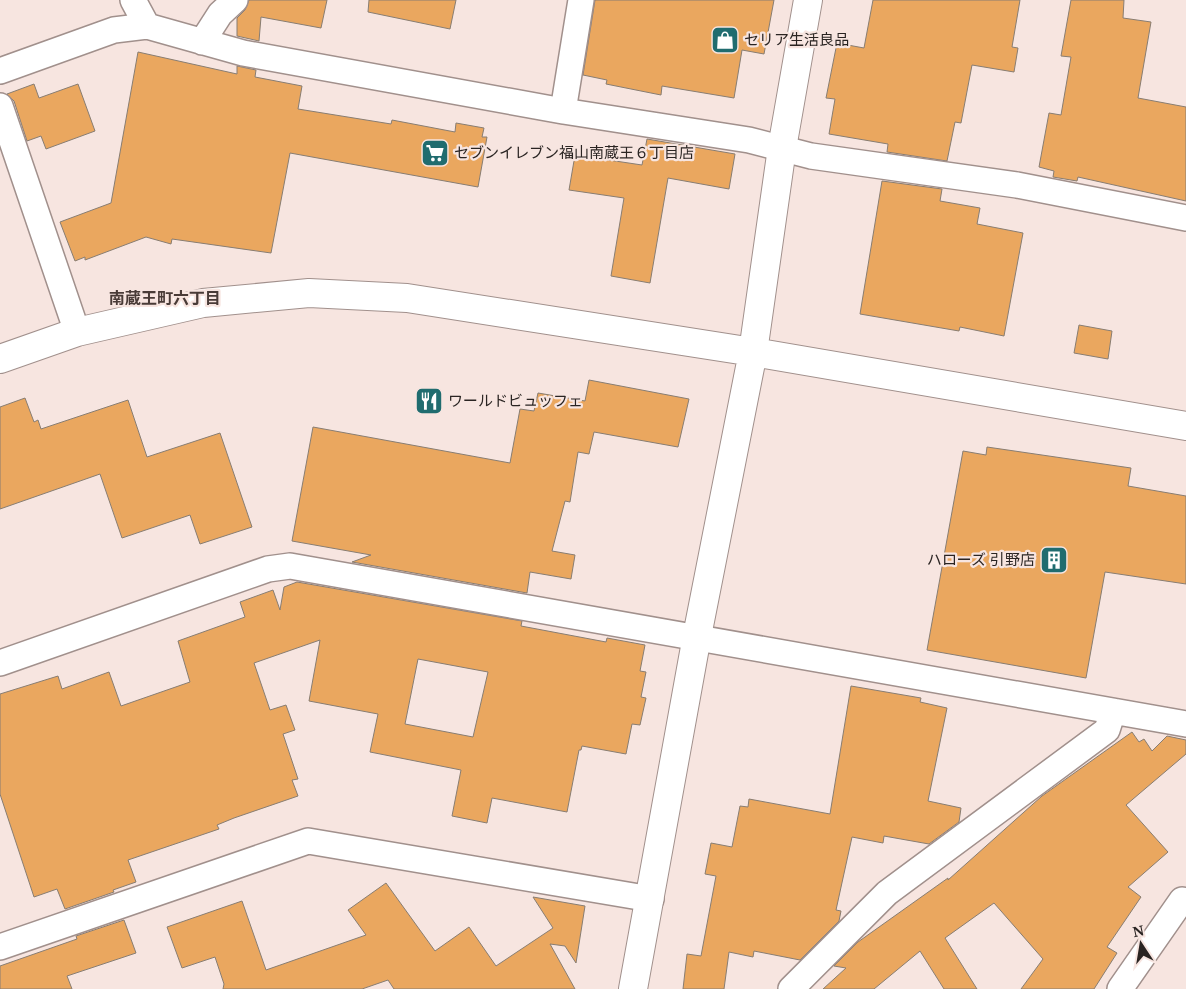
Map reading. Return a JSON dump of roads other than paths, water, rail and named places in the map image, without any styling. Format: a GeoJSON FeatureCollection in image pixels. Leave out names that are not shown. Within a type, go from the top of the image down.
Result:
{"type":"FeatureCollection","features":[{"type":"Feature","properties":{"kind":"street"},"geometry":{"type":"LineString","coordinates":[[133,0],[147,26]]}},
{"type":"Feature","properties":{"kind":"street"},"geometry":{"type":"LineString","coordinates":[[202,42],[220,14],[235,0]]}},
{"type":"Feature","properties":{"kind":"street"},"geometry":{"type":"LineString","coordinates":[[563,111],[581,0]]}},
{"type":"Feature","properties":{"kind":"street"},"geometry":{"type":"LineString","coordinates":[[633,989],[651,899],[697,636],[753,352],[782,148],[808,0]]}},
{"type":"Feature","properties":{"kind":"street"},"geometry":{"type":"LineString","coordinates":[[0,71],[114,30],[147,26],[243,53],[563,111],[749,140],[811,156],[1016,185],[1186,218]]}},
{"type":"Feature","properties":{"kind":"street"},"geometry":{"type":"LineString","coordinates":[[0,106],[78,332]]}},
{"type":"Feature","properties":{"kind":"street"},"geometry":{"type":"LineString","coordinates":[[0,359],[78,332],[203,303],[309,293],[407,298],[753,352],[1186,426]]}},
{"type":"Feature","properties":{"kind":"street"},"geometry":{"type":"LineString","coordinates":[[0,662],[268,569],[290,566],[697,636],[1186,724]]}},
{"type":"Feature","properties":{"kind":"street"},"geometry":{"type":"LineString","coordinates":[[791,989],[887,894],[1107,730],[1114,711]]}},
{"type":"Feature","properties":{"kind":"street"},"geometry":{"type":"LineString","coordinates":[[0,947],[308,841],[651,899]]}},
{"type":"Feature","properties":{"kind":"street"},"geometry":{"type":"LineString","coordinates":[[1120,989],[1185,900]]}},
{"type":"Feature","properties":{"kind":"place","name":"セリア生活良品"},"geometry":{"type":"Point","coordinates":[725,40]}},
{"type":"Feature","properties":{"kind":"place","name":"セブンイレブン福山南蔵王６丁目店"},"geometry":{"type":"Point","coordinates":[435,153]}},
{"type":"Feature","properties":{"kind":"place","name":"ワールドビュッフェ"},"geometry":{"type":"Point","coordinates":[429,401]}},
{"type":"Feature","properties":{"kind":"place","name":"ハローズ 引野店"},"geometry":{"type":"Point","coordinates":[1054,560]}},
{"type":"Feature","properties":{"kind":"district","name":"南蔵王町六丁目"},"geometry":{"type":"Point","coordinates":[165,298]}}]}
